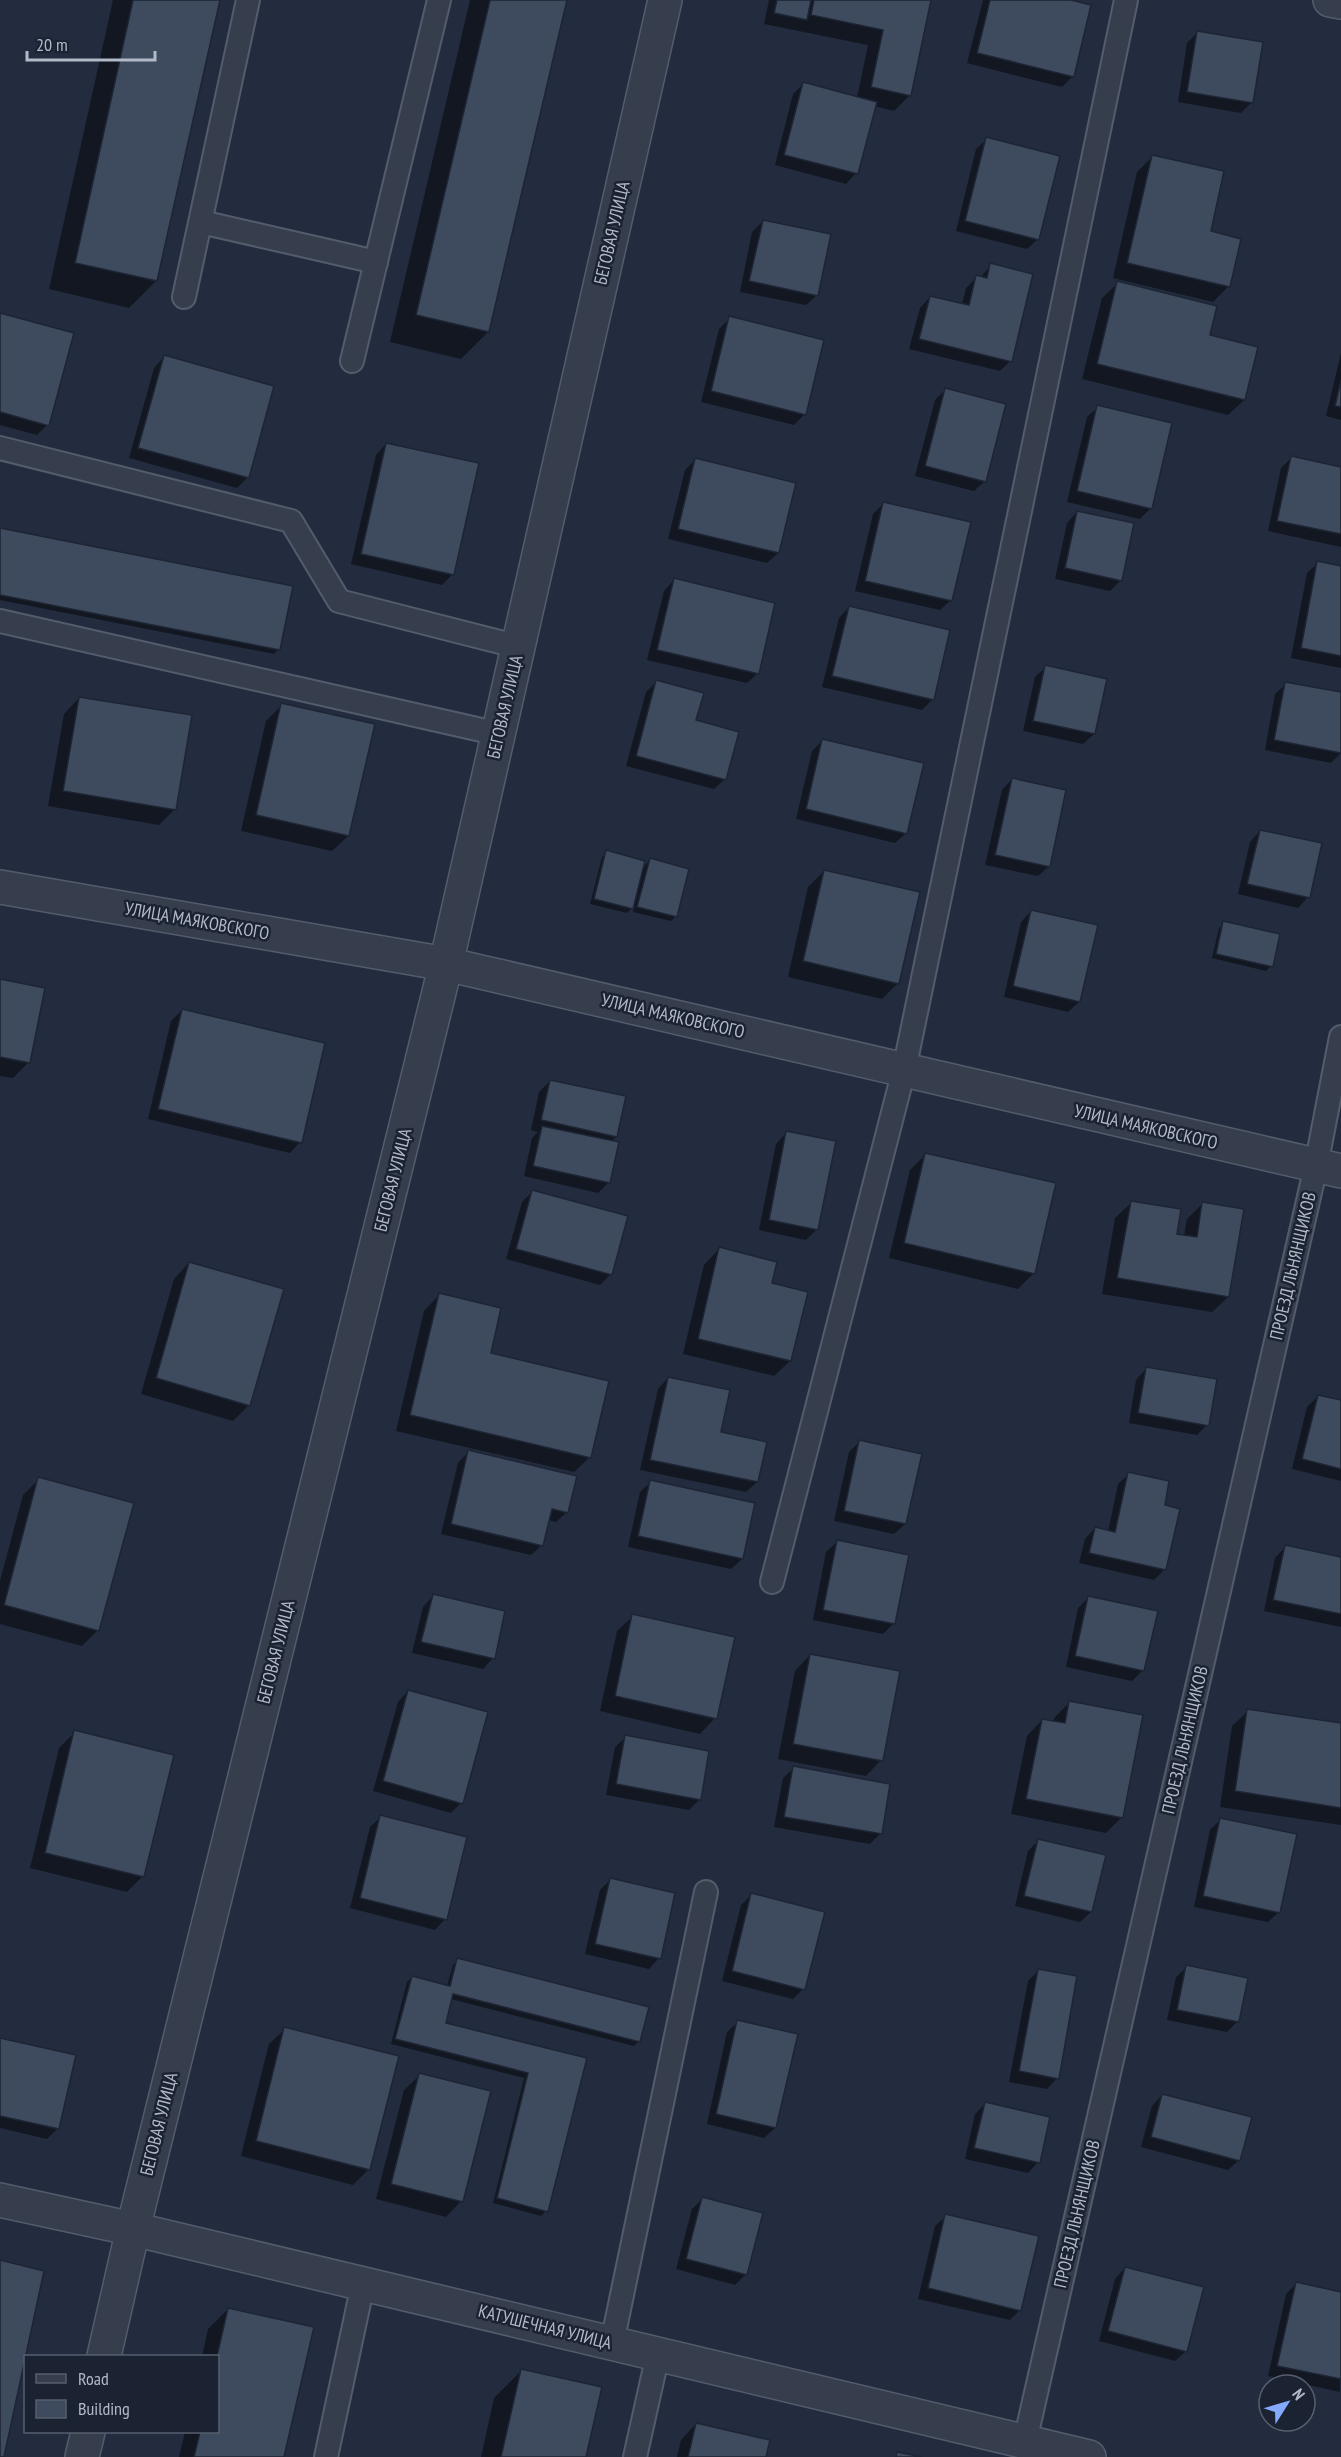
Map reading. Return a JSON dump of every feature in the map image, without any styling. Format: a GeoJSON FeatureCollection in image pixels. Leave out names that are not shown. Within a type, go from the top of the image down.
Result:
{"type":"FeatureCollection","features":[{"type":"Feature","properties":{"kind":"street","name":"БЕГОВАЯ УЛИЦА"},"geometry":{"type":"LineString","coordinates":[[104,2355],[133,2229],[446,964],[665,0]]}},
{"type":"Feature","properties":{"kind":"street"},"geometry":{"type":"LineString","coordinates":[[1330,0],[1341,2]]}},
{"type":"Feature","properties":{"kind":"street","name":"УЛИЦА МАЯКОВСКОГО"},"geometry":{"type":"LineString","coordinates":[[0,887],[446,964],[1328,1169]]}},
{"type":"Feature","properties":{"kind":"street","name":"КАТУШЕЧНАЯ УЛИЦА"},"geometry":{"type":"LineString","coordinates":[[0,2200],[133,2229],[612,2343],[1037,2448],[1089,2457]]}},
{"type":"Feature","properties":{"kind":"street"},"geometry":{"type":"LineString","coordinates":[[82,2457],[88,2433]]}},
{"type":"Feature","properties":{"kind":"lane"},"geometry":{"type":"LineString","coordinates":[[184,297],[248,0]]}},
{"type":"Feature","properties":{"kind":"lane"},"geometry":{"type":"LineString","coordinates":[[352,361],[439,0]]}},
{"type":"Feature","properties":{"kind":"lane"},"geometry":{"type":"LineString","coordinates":[[772,1582],[904,1070],[1126,0]]}},
{"type":"Feature","properties":{"kind":"lane"},"geometry":{"type":"LineString","coordinates":[[201,222],[376,262]]}},
{"type":"Feature","properties":{"kind":"lane"},"geometry":{"type":"LineString","coordinates":[[0,448],[291,521],[339,601],[519,647]]}},
{"type":"Feature","properties":{"kind":"lane"},"geometry":{"type":"LineString","coordinates":[[0,621],[499,734]]}},
{"type":"Feature","properties":{"kind":"lane","name":"ПРОЕЗД ЛЬНЯНЩИКОВ"},"geometry":{"type":"LineString","coordinates":[[1037,2448],[1328,1169],[1341,1037]]}},
{"type":"Feature","properties":{"kind":"lane"},"geometry":{"type":"LineString","coordinates":[[612,2343],[706,1892]]}},
{"type":"Feature","properties":{"kind":"lane"},"geometry":{"type":"LineString","coordinates":[[326,2457],[363,2284]]}},
{"type":"Feature","properties":{"kind":"lane"},"geometry":{"type":"LineString","coordinates":[[634,2457],[657,2354]]}},
{"type":"Feature","properties":{"kind":"building"},"geometry":{"type":"Polygon","coordinates":[[[133,0],[220,0],[157,281],[75,263],[133,0]]]}},
{"type":"Feature","properties":{"kind":"building"},"geometry":{"type":"Polygon","coordinates":[[[490,0],[567,0],[489,332],[416,315],[490,0]]]}},
{"type":"Feature","properties":{"kind":"building"},"geometry":{"type":"Polygon","coordinates":[[[777,0],[811,0],[807,20],[774,13],[777,0]]]}},
{"type":"Feature","properties":{"kind":"building"},"geometry":{"type":"Polygon","coordinates":[[[814,0],[931,0],[911,96],[871,87],[883,30],[811,15],[814,0]]]}},
{"type":"Feature","properties":{"kind":"building"},"geometry":{"type":"Polygon","coordinates":[[[990,0],[1071,0],[1091,5],[1074,77],[977,53],[990,0]]]}},
{"type":"Feature","properties":{"kind":"building"},"geometry":{"type":"Polygon","coordinates":[[[1197,31],[1263,42],[1253,103],[1187,92],[1197,31]]]}},
{"type":"Feature","properties":{"kind":"building"},"geometry":{"type":"Polygon","coordinates":[[[803,82],[877,102],[858,174],[784,155],[803,82]]]}},
{"type":"Feature","properties":{"kind":"building"},"geometry":{"type":"Polygon","coordinates":[[[986,137],[1060,156],[1039,240],[965,221],[986,137]]]}},
{"type":"Feature","properties":{"kind":"building"},"geometry":{"type":"Polygon","coordinates":[[[1152,155],[1224,171],[1211,231],[1241,239],[1230,287],[1127,263],[1152,155]]]}},
{"type":"Feature","properties":{"kind":"building"},"geometry":{"type":"Polygon","coordinates":[[[763,220],[831,234],[818,296],[749,281],[763,220]]]}},
{"type":"Feature","properties":{"kind":"building"},"geometry":{"type":"Polygon","coordinates":[[[990,263],[1033,274],[1012,362],[919,339],[930,296],[969,305],[976,275],[987,278],[990,263]]]}},
{"type":"Feature","properties":{"kind":"building"},"geometry":{"type":"Polygon","coordinates":[[[1117,281],[1217,306],[1210,335],[1258,347],[1245,400],[1097,364],[1117,281]]]}},
{"type":"Feature","properties":{"kind":"building"},"geometry":{"type":"Polygon","coordinates":[[[0,313],[74,333],[49,426],[0,412],[0,313]]]}},
{"type":"Feature","properties":{"kind":"building"},"geometry":{"type":"Polygon","coordinates":[[[729,316],[824,340],[806,415],[711,391],[729,316]]]}},
{"type":"Feature","properties":{"kind":"building"},"geometry":{"type":"Polygon","coordinates":[[[164,355],[274,386],[249,478],[138,448],[164,355]]]}},
{"type":"Feature","properties":{"kind":"building"},"geometry":{"type":"Polygon","coordinates":[[[1341,380],[1341,407],[1335,406],[1341,380]]]}},
{"type":"Feature","properties":{"kind":"building"},"geometry":{"type":"Polygon","coordinates":[[[945,388],[1006,404],[986,482],[925,466],[945,388]]]}},
{"type":"Feature","properties":{"kind":"building"},"geometry":{"type":"Polygon","coordinates":[[[1097,405],[1172,423],[1152,509],[1077,491],[1097,405]]]}},
{"type":"Feature","properties":{"kind":"building"},"geometry":{"type":"Polygon","coordinates":[[[386,443],[479,463],[454,575],[361,554],[386,443]]]}},
{"type":"Feature","properties":{"kind":"building"},"geometry":{"type":"Polygon","coordinates":[[[1291,456],[1341,467],[1341,534],[1277,521],[1291,456]]]}},
{"type":"Feature","properties":{"kind":"building"},"geometry":{"type":"Polygon","coordinates":[[[695,458],[796,483],[779,553],[678,529],[695,458]]]}},
{"type":"Feature","properties":{"kind":"building"},"geometry":{"type":"Polygon","coordinates":[[[883,502],[971,522],[952,601],[865,581],[883,502]]]}},
{"type":"Feature","properties":{"kind":"building"},"geometry":{"type":"Polygon","coordinates":[[[1077,511],[1134,523],[1122,581],[1065,568],[1077,511]]]}},
{"type":"Feature","properties":{"kind":"building"},"geometry":{"type":"Polygon","coordinates":[[[0,528],[293,586],[280,650],[0,595],[0,528]]]}},
{"type":"Feature","properties":{"kind":"building"},"geometry":{"type":"Polygon","coordinates":[[[1317,561],[1341,566],[1341,656],[1301,648],[1317,561]]]}},
{"type":"Feature","properties":{"kind":"building"},"geometry":{"type":"Polygon","coordinates":[[[674,578],[775,603],[759,674],[657,650],[674,578]]]}},
{"type":"Feature","properties":{"kind":"building"},"geometry":{"type":"Polygon","coordinates":[[[849,606],[950,630],[934,700],[832,676],[849,606]]]}},
{"type":"Feature","properties":{"kind":"building"},"geometry":{"type":"Polygon","coordinates":[[[1045,665],[1107,679],[1095,734],[1033,721],[1045,665]]]}},
{"type":"Feature","properties":{"kind":"building"},"geometry":{"type":"Polygon","coordinates":[[[656,680],[704,693],[696,720],[739,732],[726,780],[636,756],[656,680]]]}},
{"type":"Feature","properties":{"kind":"building"},"geometry":{"type":"Polygon","coordinates":[[[1285,682],[1341,692],[1341,753],[1274,740],[1285,682]]]}},
{"type":"Feature","properties":{"kind":"building"},"geometry":{"type":"Polygon","coordinates":[[[79,697],[192,715],[176,810],[63,791],[79,697]]]}},
{"type":"Feature","properties":{"kind":"building"},"geometry":{"type":"Polygon","coordinates":[[[281,703],[375,724],[349,836],[256,815],[281,703]]]}},
{"type":"Feature","properties":{"kind":"building"},"geometry":{"type":"Polygon","coordinates":[[[822,739],[924,763],[907,834],[806,809],[822,739]]]}},
{"type":"Feature","properties":{"kind":"building"},"geometry":{"type":"Polygon","coordinates":[[[1012,778],[1066,790],[1050,867],[995,855],[1012,778]]]}},
{"type":"Feature","properties":{"kind":"building"},"geometry":{"type":"Polygon","coordinates":[[[1260,830],[1322,843],[1310,898],[1247,884],[1260,830]]]}},
{"type":"Feature","properties":{"kind":"building"},"geometry":{"type":"Polygon","coordinates":[[[606,850],[645,861],[633,909],[594,899],[606,850]]]}},
{"type":"Feature","properties":{"kind":"building"},"geometry":{"type":"Polygon","coordinates":[[[650,858],[689,869],[677,917],[637,907],[650,858]]]}},
{"type":"Feature","properties":{"kind":"building"},"geometry":{"type":"Polygon","coordinates":[[[824,870],[920,892],[899,984],[803,961],[824,870]]]}},
{"type":"Feature","properties":{"kind":"building"},"geometry":{"type":"Polygon","coordinates":[[[1031,910],[1098,925],[1080,1002],[1013,986],[1031,910]]]}},
{"type":"Feature","properties":{"kind":"building"},"geometry":{"type":"Polygon","coordinates":[[[1223,921],[1280,934],[1273,967],[1216,954],[1223,921]]]}},
{"type":"Feature","properties":{"kind":"building"},"geometry":{"type":"Polygon","coordinates":[[[0,979],[45,988],[30,1063],[0,1057],[0,979]]]}},
{"type":"Feature","properties":{"kind":"building"},"geometry":{"type":"Polygon","coordinates":[[[182,1009],[325,1043],[302,1143],[158,1109],[182,1009]]]}},
{"type":"Feature","properties":{"kind":"building"},"geometry":{"type":"Polygon","coordinates":[[[550,1080],[626,1096],[617,1137],[541,1120],[550,1080]]]}},
{"type":"Feature","properties":{"kind":"building"},"geometry":{"type":"Polygon","coordinates":[[[542,1126],[619,1142],[610,1183],[533,1166],[542,1126]]]}},
{"type":"Feature","properties":{"kind":"building"},"geometry":{"type":"Polygon","coordinates":[[[786,1131],[836,1141],[818,1230],[769,1220],[786,1131]]]}},
{"type":"Feature","properties":{"kind":"building"},"geometry":{"type":"Polygon","coordinates":[[[925,1153],[1056,1183],[1035,1274],[904,1243],[925,1153]]]}},
{"type":"Feature","properties":{"kind":"building"},"geometry":{"type":"Polygon","coordinates":[[[532,1190],[628,1216],[612,1275],[516,1249],[532,1190]]]}},
{"type":"Feature","properties":{"kind":"building"},"geometry":{"type":"Polygon","coordinates":[[[1131,1201],[1181,1209],[1177,1234],[1197,1237],[1202,1202],[1244,1209],[1229,1297],[1117,1278],[1131,1201]]]}},
{"type":"Feature","properties":{"kind":"building"},"geometry":{"type":"Polygon","coordinates":[[[719,1247],[777,1262],[772,1283],[808,1292],[791,1361],[698,1339],[719,1247]]]}},
{"type":"Feature","properties":{"kind":"building"},"geometry":{"type":"Polygon","coordinates":[[[189,1262],[284,1289],[250,1406],[156,1378],[189,1262]]]}},
{"type":"Feature","properties":{"kind":"building"},"geometry":{"type":"Polygon","coordinates":[[[439,1293],[501,1308],[491,1353],[609,1381],[591,1458],[410,1415],[439,1293]]]}},
{"type":"Feature","properties":{"kind":"building"},"geometry":{"type":"Polygon","coordinates":[[[1146,1367],[1217,1379],[1209,1426],[1138,1413],[1146,1367]]]}},
{"type":"Feature","properties":{"kind":"building"},"geometry":{"type":"Polygon","coordinates":[[[668,1377],[730,1390],[721,1432],[767,1442],[758,1482],[650,1460],[668,1377]]]}},
{"type":"Feature","properties":{"kind":"building"},"geometry":{"type":"Polygon","coordinates":[[[1318,1395],[1341,1400],[1341,1469],[1302,1459],[1318,1395]]]}},
{"type":"Feature","properties":{"kind":"building"},"geometry":{"type":"Polygon","coordinates":[[[859,1440],[922,1454],[906,1524],[844,1511],[859,1440]]]}},
{"type":"Feature","properties":{"kind":"building"},"geometry":{"type":"Polygon","coordinates":[[[468,1450],[577,1476],[568,1513],[552,1509],[543,1546],[451,1524],[468,1450]]]}},
{"type":"Feature","properties":{"kind":"building"},"geometry":{"type":"Polygon","coordinates":[[[1128,1472],[1169,1481],[1165,1505],[1180,1509],[1166,1570],[1089,1553],[1095,1527],[1115,1532],[1128,1472]]]}},
{"type":"Feature","properties":{"kind":"building"},"geometry":{"type":"Polygon","coordinates":[[[38,1477],[134,1503],[99,1631],[4,1605],[38,1477]]]}},
{"type":"Feature","properties":{"kind":"building"},"geometry":{"type":"Polygon","coordinates":[[[650,1480],[755,1503],[743,1559],[638,1536],[650,1480]]]}},
{"type":"Feature","properties":{"kind":"building"},"geometry":{"type":"Polygon","coordinates":[[[837,1540],[909,1555],[895,1624],[823,1610],[837,1540]]]}},
{"type":"Feature","properties":{"kind":"building"},"geometry":{"type":"Polygon","coordinates":[[[1285,1545],[1341,1557],[1341,1614],[1273,1600],[1285,1545]]]}},
{"type":"Feature","properties":{"kind":"building"},"geometry":{"type":"Polygon","coordinates":[[[433,1594],[505,1611],[495,1659],[421,1642],[433,1594]]]}},
{"type":"Feature","properties":{"kind":"building"},"geometry":{"type":"Polygon","coordinates":[[[1088,1596],[1158,1611],[1144,1671],[1075,1656],[1088,1596]]]}},
{"type":"Feature","properties":{"kind":"building"},"geometry":{"type":"Polygon","coordinates":[[[632,1614],[735,1637],[717,1719],[615,1696],[632,1614]]]}},
{"type":"Feature","properties":{"kind":"building"},"geometry":{"type":"Polygon","coordinates":[[[810,1654],[900,1671],[883,1761],[793,1744],[810,1654]]]}},
{"type":"Feature","properties":{"kind":"building"},"geometry":{"type":"Polygon","coordinates":[[[408,1690],[488,1712],[463,1804],[383,1781],[408,1690]]]}},
{"type":"Feature","properties":{"kind":"building"},"geometry":{"type":"Polygon","coordinates":[[[1069,1701],[1143,1715],[1123,1818],[1026,1799],[1042,1719],[1065,1723],[1069,1701]]]}},
{"type":"Feature","properties":{"kind":"building"},"geometry":{"type":"Polygon","coordinates":[[[1247,1709],[1341,1723],[1341,1808],[1235,1791],[1247,1709]]]}},
{"type":"Feature","properties":{"kind":"building"},"geometry":{"type":"Polygon","coordinates":[[[74,1730],[174,1755],[144,1877],[45,1853],[74,1730]]]}},
{"type":"Feature","properties":{"kind":"building"},"geometry":{"type":"Polygon","coordinates":[[[625,1735],[709,1751],[701,1800],[616,1784],[625,1735]]]}},
{"type":"Feature","properties":{"kind":"building"},"geometry":{"type":"Polygon","coordinates":[[[793,1766],[890,1784],[882,1834],[784,1817],[793,1766]]]}},
{"type":"Feature","properties":{"kind":"building"},"geometry":{"type":"Polygon","coordinates":[[[380,1815],[467,1837],[447,1920],[360,1898],[380,1815]]]}},
{"type":"Feature","properties":{"kind":"building"},"geometry":{"type":"Polygon","coordinates":[[[1220,1818],[1297,1834],[1280,1913],[1203,1896],[1220,1818]]]}},
{"type":"Feature","properties":{"kind":"building"},"geometry":{"type":"Polygon","coordinates":[[[1038,1839],[1106,1855],[1092,1912],[1024,1896],[1038,1839]]]}},
{"type":"Feature","properties":{"kind":"building"},"geometry":{"type":"Polygon","coordinates":[[[610,1878],[675,1893],[661,1959],[595,1944],[610,1878]]]}},
{"type":"Feature","properties":{"kind":"building"},"geometry":{"type":"Polygon","coordinates":[[[751,1893],[825,1912],[805,1990],[732,1971],[751,1893]]]}},
{"type":"Feature","properties":{"kind":"building"},"geometry":{"type":"Polygon","coordinates":[[[457,1958],[649,2007],[640,2042],[453,1994],[446,2023],[587,2058],[548,2212],[497,2198],[528,2073],[395,2039],[412,1976],[450,1986],[457,1958]]]}},
{"type":"Feature","properties":{"kind":"building"},"geometry":{"type":"Polygon","coordinates":[[[1186,1965],[1248,1978],[1239,2022],[1177,2010],[1186,1965]]]}},
{"type":"Feature","properties":{"kind":"building"},"geometry":{"type":"Polygon","coordinates":[[[1038,1969],[1077,1976],[1059,2079],[1019,2071],[1038,1969]]]}},
{"type":"Feature","properties":{"kind":"building"},"geometry":{"type":"Polygon","coordinates":[[[737,2020],[798,2034],[776,2128],[716,2114],[737,2020]]]}},
{"type":"Feature","properties":{"kind":"building"},"geometry":{"type":"Polygon","coordinates":[[[284,2027],[399,2056],[370,2170],[256,2141],[284,2027]]]}},
{"type":"Feature","properties":{"kind":"building"},"geometry":{"type":"Polygon","coordinates":[[[0,2038],[76,2055],[59,2129],[0,2116],[0,2038]]]}},
{"type":"Feature","properties":{"kind":"building"},"geometry":{"type":"Polygon","coordinates":[[[419,2073],[491,2091],[463,2202],[391,2184],[419,2073]]]}},
{"type":"Feature","properties":{"kind":"building"},"geometry":{"type":"Polygon","coordinates":[[[1162,2094],[1252,2117],[1240,2161],[1151,2137],[1162,2094]]]}},
{"type":"Feature","properties":{"kind":"building"},"geometry":{"type":"Polygon","coordinates":[[[985,2102],[1050,2117],[1040,2163],[974,2148],[985,2102]]]}},
{"type":"Feature","properties":{"kind":"building"},"geometry":{"type":"Polygon","coordinates":[[[702,2197],[763,2213],[747,2275],[686,2259],[702,2197]]]}},
{"type":"Feature","properties":{"kind":"building"},"geometry":{"type":"Polygon","coordinates":[[[945,2214],[1039,2236],[1021,2311],[928,2288],[945,2214]]]}},
{"type":"Feature","properties":{"kind":"building"},"geometry":{"type":"Polygon","coordinates":[[[0,2260],[44,2271],[26,2355],[24,2355],[4,2457],[0,2457],[0,2260]]]}},
{"type":"Feature","properties":{"kind":"building"},"geometry":{"type":"Polygon","coordinates":[[[1125,2267],[1204,2287],[1187,2352],[1108,2331],[1125,2267]]]}},
{"type":"Feature","properties":{"kind":"building"},"geometry":{"type":"Polygon","coordinates":[[[1296,2282],[1341,2292],[1341,2379],[1277,2366],[1296,2282]]]}},
{"type":"Feature","properties":{"kind":"building"},"geometry":{"type":"Polygon","coordinates":[[[228,2308],[314,2327],[284,2457],[194,2457],[200,2433],[219,2433],[217,2355],[228,2308]]]}},
{"type":"Feature","properties":{"kind":"building"},"geometry":{"type":"Polygon","coordinates":[[[521,2369],[602,2387],[586,2457],[501,2457],[521,2369]]]}},
{"type":"Feature","properties":{"kind":"building"},"geometry":{"type":"Polygon","coordinates":[[[696,2423],[770,2440],[766,2457],[688,2457],[696,2423]]]}},
{"type":"Feature","properties":{"kind":"building"},"geometry":{"type":"Polygon","coordinates":[[[897,2452],[922,2457],[896,2457],[897,2452]]]}}]}
